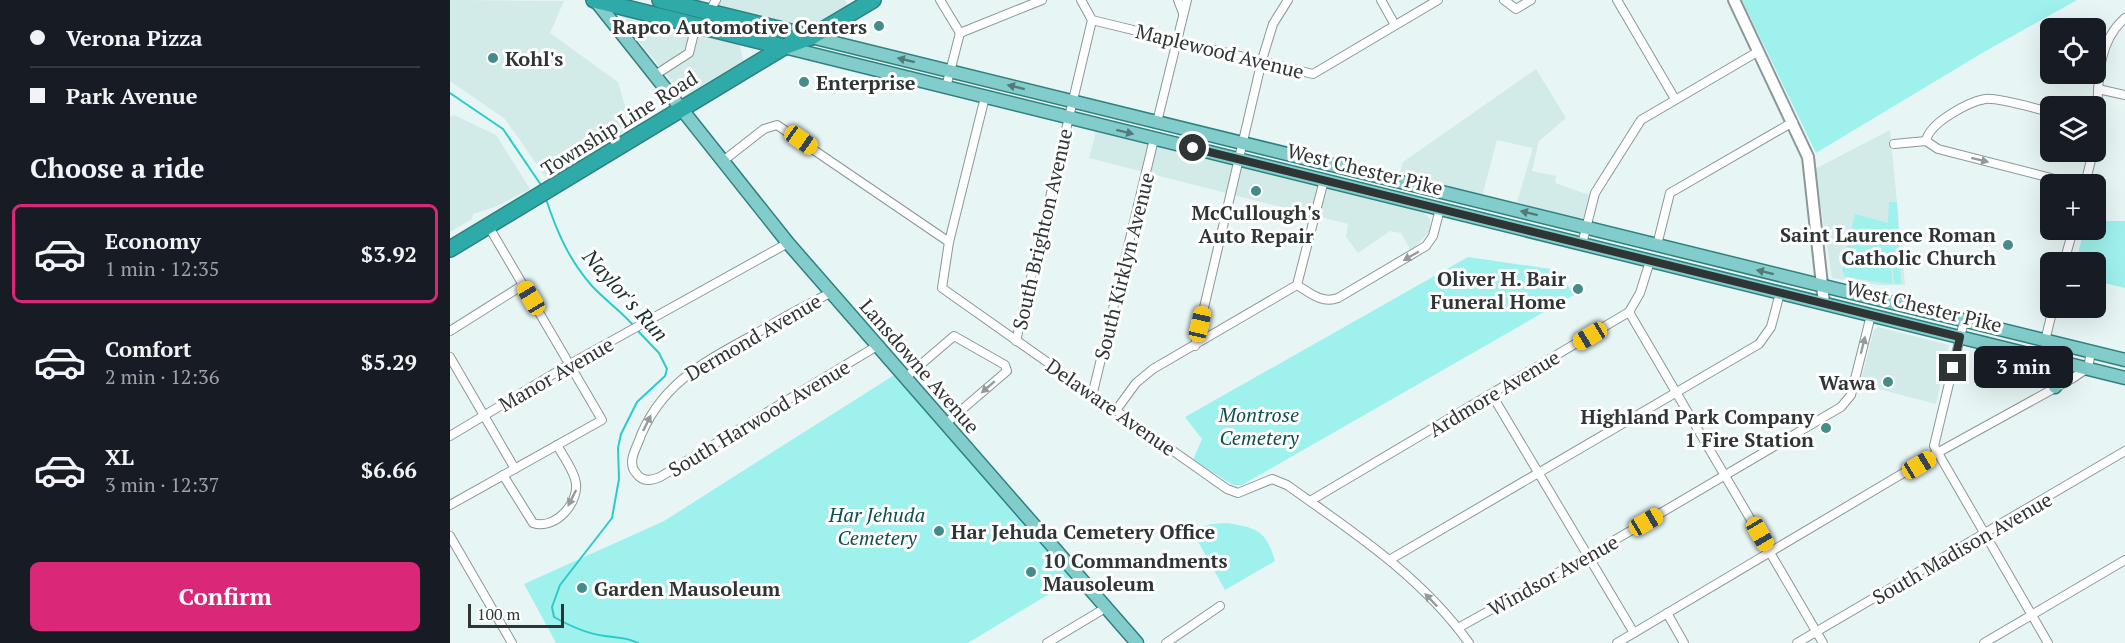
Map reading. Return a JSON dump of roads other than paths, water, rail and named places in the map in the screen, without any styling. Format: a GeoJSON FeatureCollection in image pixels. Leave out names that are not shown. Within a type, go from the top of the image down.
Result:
{"type":"FeatureCollection","features":[{"type":"Feature","properties":{"kind":"highway","name":"West Chester Pike"},"geometry":{"type":"LineString","coordinates":[[595,0],[784,47]]}},
{"type":"Feature","properties":{"kind":"highway","name":"West Chester Pike"},"geometry":{"type":"LineString","coordinates":[[660,0],[713,6],[811,37]]}},
{"type":"Feature","properties":{"kind":"highway","name":"Township Line Road"},"geometry":{"type":"LineString","coordinates":[[450,249],[784,47],[811,37],[873,0]]}},
{"type":"Feature","properties":{"kind":"highway"},"geometry":{"type":"LineString","coordinates":[[738,35],[746,44],[749,52],[744,71]]}},
{"type":"Feature","properties":{"kind":"main road","name":"Lansdowne Avenue"},"geometry":{"type":"LineString","coordinates":[[595,0],[788,243],[1137,643]]}},
{"type":"Feature","properties":{"kind":"main road","name":"West Chester Pike"},"geometry":{"type":"LineString","coordinates":[[811,37],[2125,360]]}},
{"type":"Feature","properties":{"kind":"main road","name":"West Chester Pike"},"geometry":{"type":"LineString","coordinates":[[784,47],[2125,378]]}},
{"type":"Feature","properties":{"kind":"main road"},"geometry":{"type":"LineString","coordinates":[[2045,340],[2039,356],[2057,373],[2055,387]]}},
{"type":"Feature","properties":{"kind":"street"},"geometry":{"type":"LineString","coordinates":[[940,0],[960,33],[946,87]]}},
{"type":"Feature","properties":{"kind":"street"},"geometry":{"type":"LineString","coordinates":[[960,33],[1042,0]]}},
{"type":"Feature","properties":{"kind":"street"},"geometry":{"type":"LineString","coordinates":[[1081,0],[1092,20]]}},
{"type":"Feature","properties":{"kind":"street"},"geometry":{"type":"LineString","coordinates":[[1178,0],[1183,13]]}},
{"type":"Feature","properties":{"kind":"street"},"geometry":{"type":"LineString","coordinates":[[1157,122],[1187,0]]}},
{"type":"Feature","properties":{"kind":"street"},"geometry":{"type":"LineString","coordinates":[[1195,346],[1262,60],[1273,24],[1288,0]]}},
{"type":"Feature","properties":{"kind":"street"},"geometry":{"type":"LineString","coordinates":[[1381,0],[1395,25]]}},
{"type":"Feature","properties":{"kind":"street","name":"Maplewood Avenue"},"geometry":{"type":"LineString","coordinates":[[1092,20],[1177,39],[1312,74],[1438,0]]}},
{"type":"Feature","properties":{"kind":"street"},"geometry":{"type":"LineString","coordinates":[[1504,0],[1516,9],[1531,0]]}},
{"type":"Feature","properties":{"kind":"street"},"geometry":{"type":"LineString","coordinates":[[1617,0],[1675,99]]}},
{"type":"Feature","properties":{"kind":"street"},"geometry":{"type":"LineString","coordinates":[[1734,0],[1810,165],[1824,303]]}},
{"type":"Feature","properties":{"kind":"street"},"geometry":{"type":"LineString","coordinates":[[2098,96],[2100,64],[2107,42],[2125,18]]}},
{"type":"Feature","properties":{"kind":"street","name":"South Brighton Avenue"},"geometry":{"type":"LineString","coordinates":[[1016,341],[1092,20]]}},
{"type":"Feature","properties":{"kind":"street"},"geometry":{"type":"LineString","coordinates":[[655,75],[689,53],[696,26]]}},
{"type":"Feature","properties":{"kind":"street"},"geometry":{"type":"LineString","coordinates":[[1582,244],[1595,193],[1641,120],[1759,51]]}},
{"type":"Feature","properties":{"kind":"street"},"geometry":{"type":"LineString","coordinates":[[2098,89],[2125,96]]}},
{"type":"Feature","properties":{"kind":"street"},"geometry":{"type":"LineString","coordinates":[[723,161],[766,128],[777,126],[783,128],[950,242],[985,97]]}},
{"type":"Feature","properties":{"kind":"street"},"geometry":{"type":"LineString","coordinates":[[1926,141],[1928,132],[1945,117],[1986,98],[2040,110]]}},
{"type":"Feature","properties":{"kind":"street"},"geometry":{"type":"LineString","coordinates":[[1657,245],[1670,193],[1792,122]]}},
{"type":"Feature","properties":{"kind":"street","name":"South Kirklyn Avenue"},"geometry":{"type":"LineString","coordinates":[[1093,392],[1154,139]]}},
{"type":"Feature","properties":{"kind":"street"},"geometry":{"type":"LineString","coordinates":[[1894,144],[1926,141],[1938,149],[2040,175]]}},
{"type":"Feature","properties":{"kind":"street"},"geometry":{"type":"LineString","coordinates":[[1117,409],[1136,383],[1153,369],[1297,285],[1324,180]]}},
{"type":"Feature","properties":{"kind":"street"},"geometry":{"type":"LineString","coordinates":[[1297,285],[1319,298],[1332,300],[1338,298],[1426,246],[1433,236],[1440,209]]}},
{"type":"Feature","properties":{"kind":"street"},"geometry":{"type":"LineString","coordinates":[[450,505],[602,420],[489,227]]}},
{"type":"Feature","properties":{"kind":"street","name":"Delaware Avenue"},"geometry":{"type":"LineString","coordinates":[[950,242],[942,288],[1093,392],[1227,489],[1238,493],[1272,479],[1287,485],[1310,501]]}},
{"type":"Feature","properties":{"kind":"street","name":"Manor Avenue"},"geometry":{"type":"LineString","coordinates":[[450,436],[570,364],[788,243]]}},
{"type":"Feature","properties":{"kind":"street"},"geometry":{"type":"LineString","coordinates":[[1650,261],[1640,293],[1629,312],[1823,643]]}},
{"type":"Feature","properties":{"kind":"street"},"geometry":{"type":"LineString","coordinates":[[450,331],[523,285]]}},
{"type":"Feature","properties":{"kind":"street","name":"Dermond Avenue"},"geometry":{"type":"LineString","coordinates":[[639,476],[632,468],[634,454],[649,417],[670,389],[691,371],[831,292]]}},
{"type":"Feature","properties":{"kind":"street"},"geometry":{"type":"LineString","coordinates":[[1391,559],[1676,393],[1765,338],[1771,327],[1780,293]]}},
{"type":"Feature","properties":{"kind":"street","name":"Ardmore Avenue"},"geometry":{"type":"LineString","coordinates":[[1310,501],[1629,312]]}},
{"type":"Feature","properties":{"kind":"street","name":"Windsor Avenue"},"geometry":{"type":"LineString","coordinates":[[1458,628],[1586,557],[1845,404],[1851,394],[1871,315]]}},
{"type":"Feature","properties":{"kind":"street"},"geometry":{"type":"LineString","coordinates":[[2045,340],[2050,318]]}},
{"type":"Feature","properties":{"kind":"street"},"geometry":{"type":"LineString","coordinates":[[1964,321],[1934,446],[1984,536],[2048,643]]}},
{"type":"Feature","properties":{"kind":"street"},"geometry":{"type":"LineString","coordinates":[[905,378],[954,336],[1005,365],[1007,371],[945,424]]}},
{"type":"Feature","properties":{"kind":"street","name":"South Harwood Avenue"},"geometry":{"type":"LineString","coordinates":[[639,476],[651,481],[660,477],[877,346]]}},
{"type":"Feature","properties":{"kind":"street"},"geometry":{"type":"LineString","coordinates":[[1617,643],[1771,554],[1937,453],[2088,368],[2091,352]]}},
{"type":"Feature","properties":{"kind":"street"},"geometry":{"type":"LineString","coordinates":[[450,357],[515,469]]}},
{"type":"Feature","properties":{"kind":"street"},"geometry":{"type":"LineString","coordinates":[[1492,394],[1586,557],[1634,633]]}},
{"type":"Feature","properties":{"kind":"street"},"geometry":{"type":"LineString","coordinates":[[503,475],[533,523],[541,526],[550,524],[562,514],[576,489],[575,479],[557,446]]}},
{"type":"Feature","properties":{"kind":"street","name":"South Madison Avenue"},"geometry":{"type":"LineString","coordinates":[[1797,643],[1984,536],[2125,451]]}},
{"type":"Feature","properties":{"kind":"street"},"geometry":{"type":"LineString","coordinates":[[1310,501],[1391,559],[1458,628],[1469,643]]}},
{"type":"Feature","properties":{"kind":"street"},"geometry":{"type":"LineString","coordinates":[[450,536],[512,643]]}},
{"type":"Feature","properties":{"kind":"street"},"geometry":{"type":"LineString","coordinates":[[1984,643],[2125,560]]}},
{"type":"Feature","properties":{"kind":"street"},"geometry":{"type":"LineString","coordinates":[[1166,643],[1220,606]]}},
{"type":"Feature","properties":{"kind":"street"},"geometry":{"type":"LineString","coordinates":[[1047,643],[1107,607]]}},
{"type":"Feature","properties":{"kind":"street"},"geometry":{"type":"LineString","coordinates":[[1666,613],[1684,643]]}},
{"type":"Feature","properties":{"kind":"waterway","name":"Naylor's Run"},"geometry":{"type":"LineString","coordinates":[[450,93],[503,129],[541,185]]}},
{"type":"Feature","properties":{"kind":"waterway","name":"Naylor's Run"},"geometry":{"type":"LineString","coordinates":[[546,199],[570,256],[592,286],[633,325]]}},
{"type":"Feature","properties":{"kind":"waterway","name":"Naylor's Run"},"geometry":{"type":"LineString","coordinates":[[637,330],[659,353],[667,369],[665,376],[637,402],[621,434],[618,448],[619,479],[612,518],[560,585],[552,607],[554,617],[579,629],[638,643]]}},
{"type":"Feature","properties":{"kind":"place","name":"Rapco Automotive Centers"},"geometry":{"type":"Point","coordinates":[879,26]}},
{"type":"Feature","properties":{"kind":"place","name":"Kohl's"},"geometry":{"type":"Point","coordinates":[493,58]}},
{"type":"Feature","properties":{"kind":"place","name":"Enterprise"},"geometry":{"type":"Point","coordinates":[804,82]}},
{"type":"Feature","properties":{"kind":"place","name":"McCullough's Auto Repair"},"geometry":{"type":"Point","coordinates":[1256,191]}},
{"type":"Feature","properties":{"kind":"place","name":"Saint Laurence Roman Catholic Church"},"geometry":{"type":"Point","coordinates":[2008,245]}},
{"type":"Feature","properties":{"kind":"place","name":"Oliver H. Bair Funeral Home"},"geometry":{"type":"Point","coordinates":[1578,289]}},
{"type":"Feature","properties":{"kind":"place","name":"Wawa"},"geometry":{"type":"Point","coordinates":[1888,382]}},
{"type":"Feature","properties":{"kind":"place","name":"Highland Park Company 1 Fire Station"},"geometry":{"type":"Point","coordinates":[1826,428]}},
{"type":"Feature","properties":{"kind":"place","name":"Har Jehuda Cemetery Office"},"geometry":{"type":"Point","coordinates":[939,531]}},
{"type":"Feature","properties":{"kind":"place","name":"10 Commandments Mausoleum"},"geometry":{"type":"Point","coordinates":[1031,572]}},
{"type":"Feature","properties":{"kind":"place","name":"Garden Mausoleum"},"geometry":{"type":"Point","coordinates":[582,588]}},
{"type":"Feature","properties":{"kind":"park label","name":"Montrose Cemetery"},"geometry":{"type":"Point","coordinates":[1259,426]}},
{"type":"Feature","properties":{"kind":"park label","name":"Har Jehuda Cemetery"},"geometry":{"type":"Point","coordinates":[877,526]}}]}
